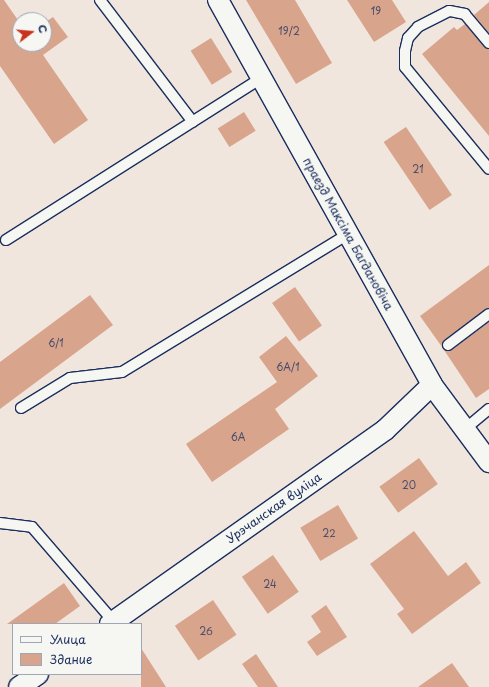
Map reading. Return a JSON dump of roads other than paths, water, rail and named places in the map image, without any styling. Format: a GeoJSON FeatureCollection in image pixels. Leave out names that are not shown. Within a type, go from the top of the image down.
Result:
{"type":"FeatureCollection","features":[{"type":"Feature","properties":{"kind":"street","name":"праезд Максіма Багдановіча"},"geometry":{"type":"LineString","coordinates":[[218,0],[432,385],[489,462]]}},
{"type":"Feature","properties":{"kind":"street","name":"Урэчанская вуліца"},"geometry":{"type":"LineString","coordinates":[[112,623],[385,430],[432,385]]}},
{"type":"Feature","properties":{"kind":"street"},"geometry":{"type":"LineString","coordinates":[[19,687],[37,675]]}},
{"type":"Feature","properties":{"kind":"lane"},"geometry":{"type":"LineString","coordinates":[[100,0],[193,122]]}},
{"type":"Feature","properties":{"kind":"lane"},"geometry":{"type":"LineString","coordinates":[[489,43],[465,14],[449,11],[418,27],[408,38],[405,51],[405,67],[489,169]]}},
{"type":"Feature","properties":{"kind":"lane"},"geometry":{"type":"LineString","coordinates":[[6,240],[261,78]]}},
{"type":"Feature","properties":{"kind":"lane"},"geometry":{"type":"LineString","coordinates":[[21,408],[70,378],[122,372],[348,234]]}},
{"type":"Feature","properties":{"kind":"lane"},"geometry":{"type":"LineString","coordinates":[[448,345],[489,314]]}},
{"type":"Feature","properties":{"kind":"lane"},"geometry":{"type":"LineString","coordinates":[[465,429],[489,409]]}},
{"type":"Feature","properties":{"kind":"lane"},"geometry":{"type":"LineString","coordinates":[[0,523],[32,526],[112,623]]}}]}
